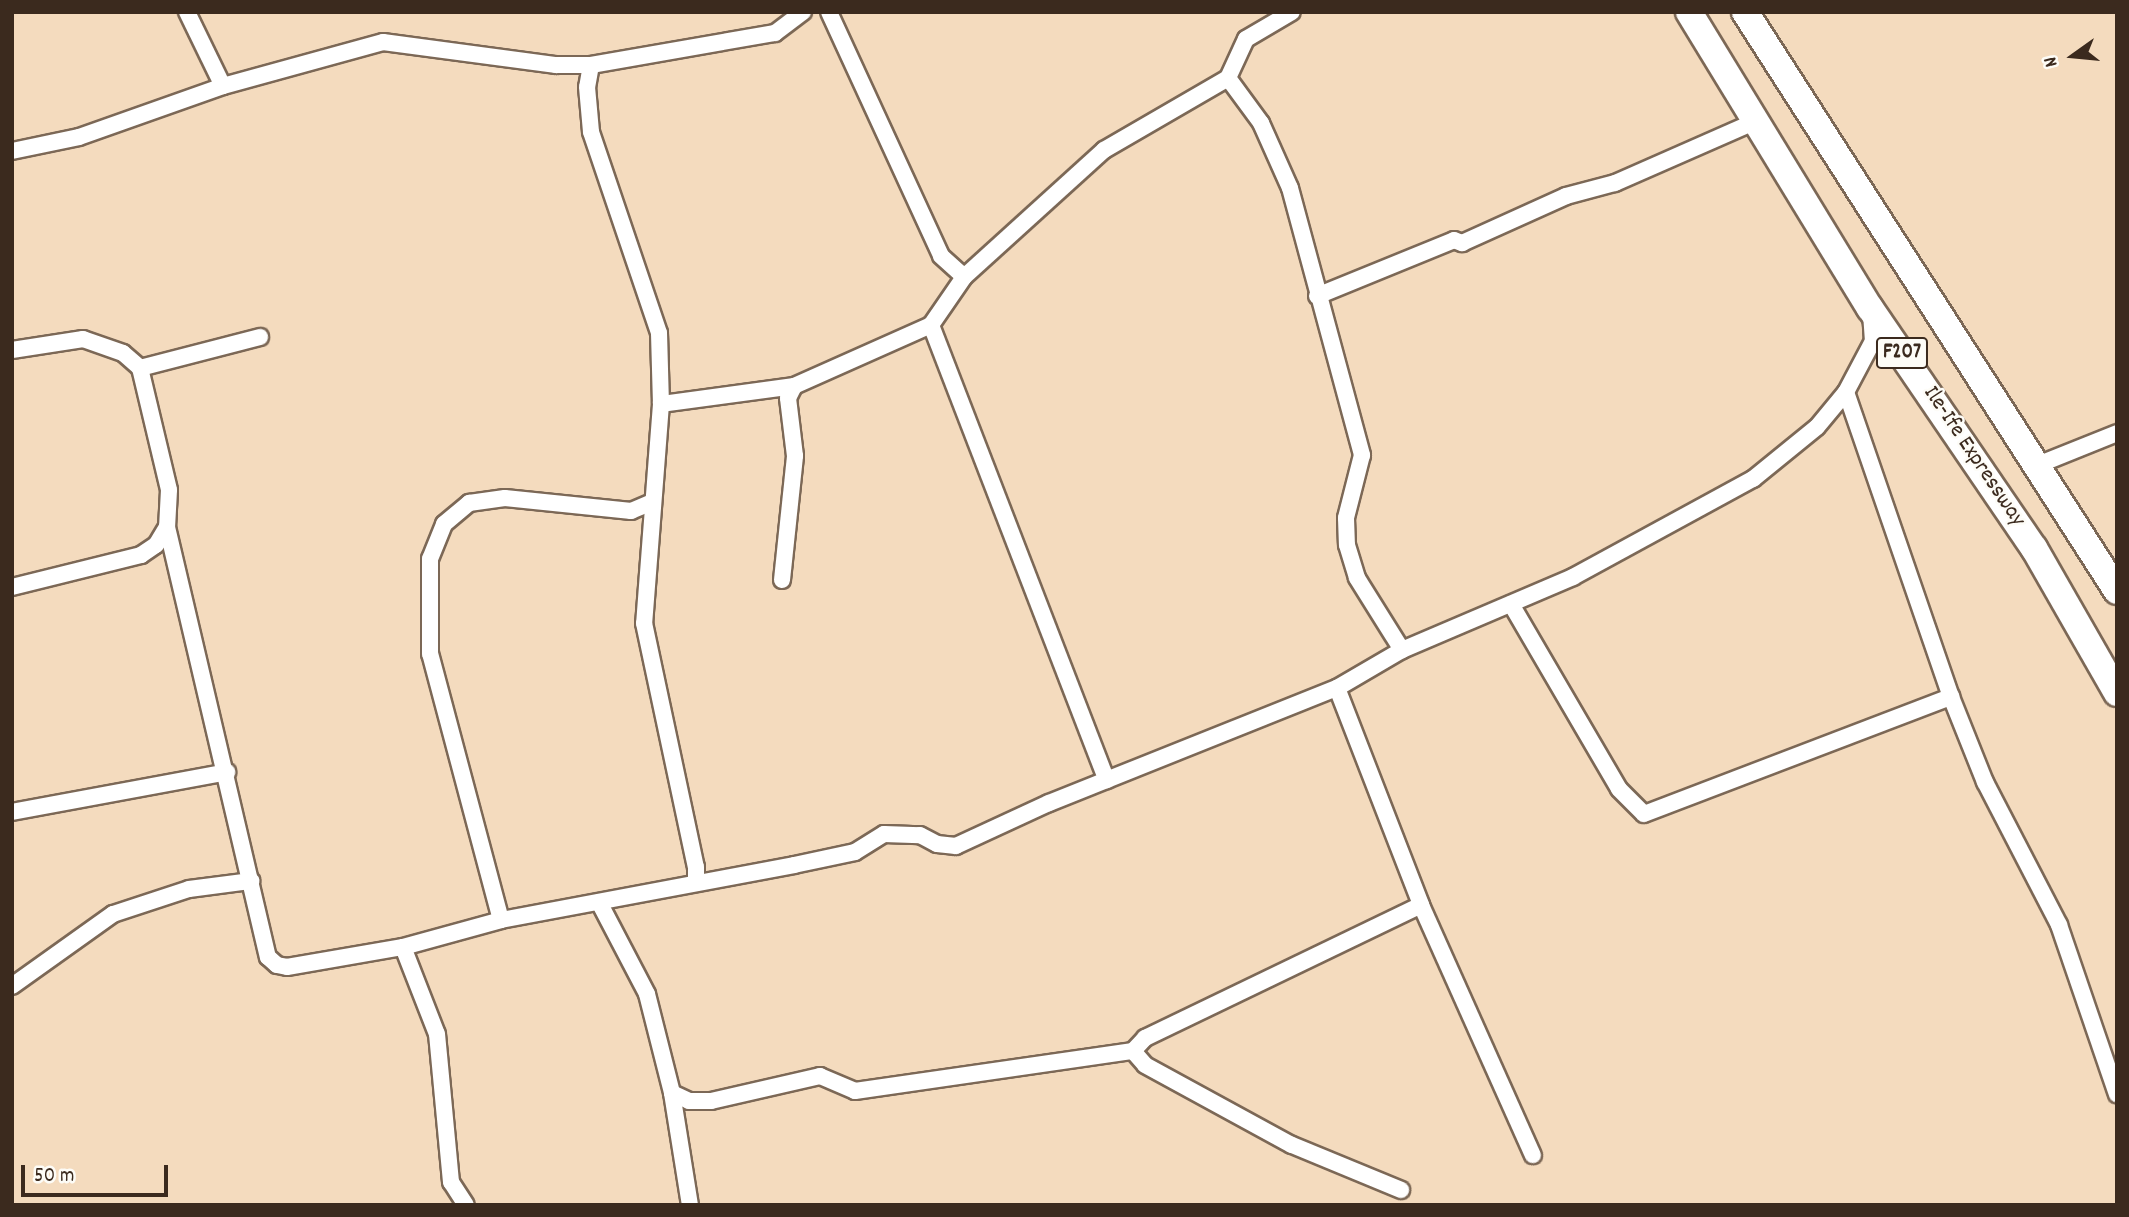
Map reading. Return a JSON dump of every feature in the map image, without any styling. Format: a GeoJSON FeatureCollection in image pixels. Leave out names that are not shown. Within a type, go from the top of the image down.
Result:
{"type":"FeatureCollection","features":[{"type":"Feature","properties":{"kind":"main road","name":"Ile-Ife Expressway"},"geometry":{"type":"LineString","coordinates":[[1689,12],[1870,307],[2034,548],[2117,693]]}},
{"type":"Feature","properties":{"kind":"main road","name":"F207"},"geometry":{"type":"LineString","coordinates":[[1745,12],[2039,464],[2117,591]]}},
{"type":"Feature","properties":{"kind":"street"},"geometry":{"type":"LineString","coordinates":[[187,12],[223,86]]}},
{"type":"Feature","properties":{"kind":"street"},"geometry":{"type":"LineString","coordinates":[[12,151],[79,137],[223,86],[383,42],[556,65],[591,65],[775,33],[803,12]]}},
{"type":"Feature","properties":{"kind":"street"},"geometry":{"type":"LineString","coordinates":[[829,12],[941,257],[964,276]]}},
{"type":"Feature","properties":{"kind":"street"},"geometry":{"type":"LineString","coordinates":[[661,404],[794,386],[932,325],[964,276],[1104,150],[1228,78],[1246,39],[1292,12]]}},
{"type":"Feature","properties":{"kind":"street"},"geometry":{"type":"LineString","coordinates":[[591,65],[587,87],[591,132],[659,333],[661,404],[650,503],[644,623],[696,883]]}},
{"type":"Feature","properties":{"kind":"street"},"geometry":{"type":"LineString","coordinates":[[1228,78],[1261,123],[1290,188],[1317,296],[1330,323],[1337,372],[1362,456],[1346,519],[1347,545],[1357,578],[1402,650]]}},
{"type":"Feature","properties":{"kind":"street"},"geometry":{"type":"LineString","coordinates":[[1317,296],[1454,240],[1462,243],[1566,197],[1615,183],[1756,121]]}},
{"type":"Feature","properties":{"kind":"street"},"geometry":{"type":"LineString","coordinates":[[12,350],[83,340],[124,354],[139,368],[169,490],[167,527],[227,772],[268,957],[277,965],[404,947],[500,920],[855,852],[884,834],[920,835],[937,844],[956,846],[1107,780],[1338,688],[1402,650],[1573,577],[1753,479],[1817,427],[1846,392],[1873,341],[1870,307]]}},
{"type":"Feature","properties":{"kind":"street"},"geometry":{"type":"LineString","coordinates":[[932,325],[1107,780]]}},
{"type":"Feature","properties":{"kind":"street"},"geometry":{"type":"LineString","coordinates":[[139,368],[260,337]]}},
{"type":"Feature","properties":{"kind":"street"},"geometry":{"type":"LineString","coordinates":[[782,579],[795,456],[788,398],[794,386]]}},
{"type":"Feature","properties":{"kind":"street"},"geometry":{"type":"LineString","coordinates":[[1846,392],[1951,697],[1985,782],[2059,925],[2117,1094]]}},
{"type":"Feature","properties":{"kind":"street"},"geometry":{"type":"LineString","coordinates":[[2039,464],[2117,433]]}},
{"type":"Feature","properties":{"kind":"street"},"geometry":{"type":"LineString","coordinates":[[500,920],[430,654],[430,559],[444,524],[469,503],[505,498],[631,511],[650,503]]}},
{"type":"Feature","properties":{"kind":"street"},"geometry":{"type":"LineString","coordinates":[[12,587],[141,555],[156,545],[167,527]]}},
{"type":"Feature","properties":{"kind":"street"},"geometry":{"type":"LineString","coordinates":[[1511,604],[1619,789],[1644,814],[1951,697]]}},
{"type":"Feature","properties":{"kind":"street"},"geometry":{"type":"LineString","coordinates":[[1338,688],[1421,905],[1533,1155]]}},
{"type":"Feature","properties":{"kind":"street"},"geometry":{"type":"LineString","coordinates":[[12,812],[227,772]]}},
{"type":"Feature","properties":{"kind":"street"},"geometry":{"type":"LineString","coordinates":[[12,986],[114,914],[189,889],[251,881]]}},
{"type":"Feature","properties":{"kind":"street"},"geometry":{"type":"LineString","coordinates":[[599,902],[647,994],[672,1093],[691,1205]]}},
{"type":"Feature","properties":{"kind":"street"},"geometry":{"type":"LineString","coordinates":[[672,1093],[689,1101],[711,1101],[820,1076],[855,1091],[866,1090],[1133,1051],[1145,1038],[1421,905]]}},
{"type":"Feature","properties":{"kind":"street"},"geometry":{"type":"LineString","coordinates":[[404,947],[438,1034],[451,1182],[466,1205]]}},
{"type":"Feature","properties":{"kind":"street"},"geometry":{"type":"LineString","coordinates":[[1133,1051],[1145,1065],[1292,1145],[1401,1190]]}}]}
